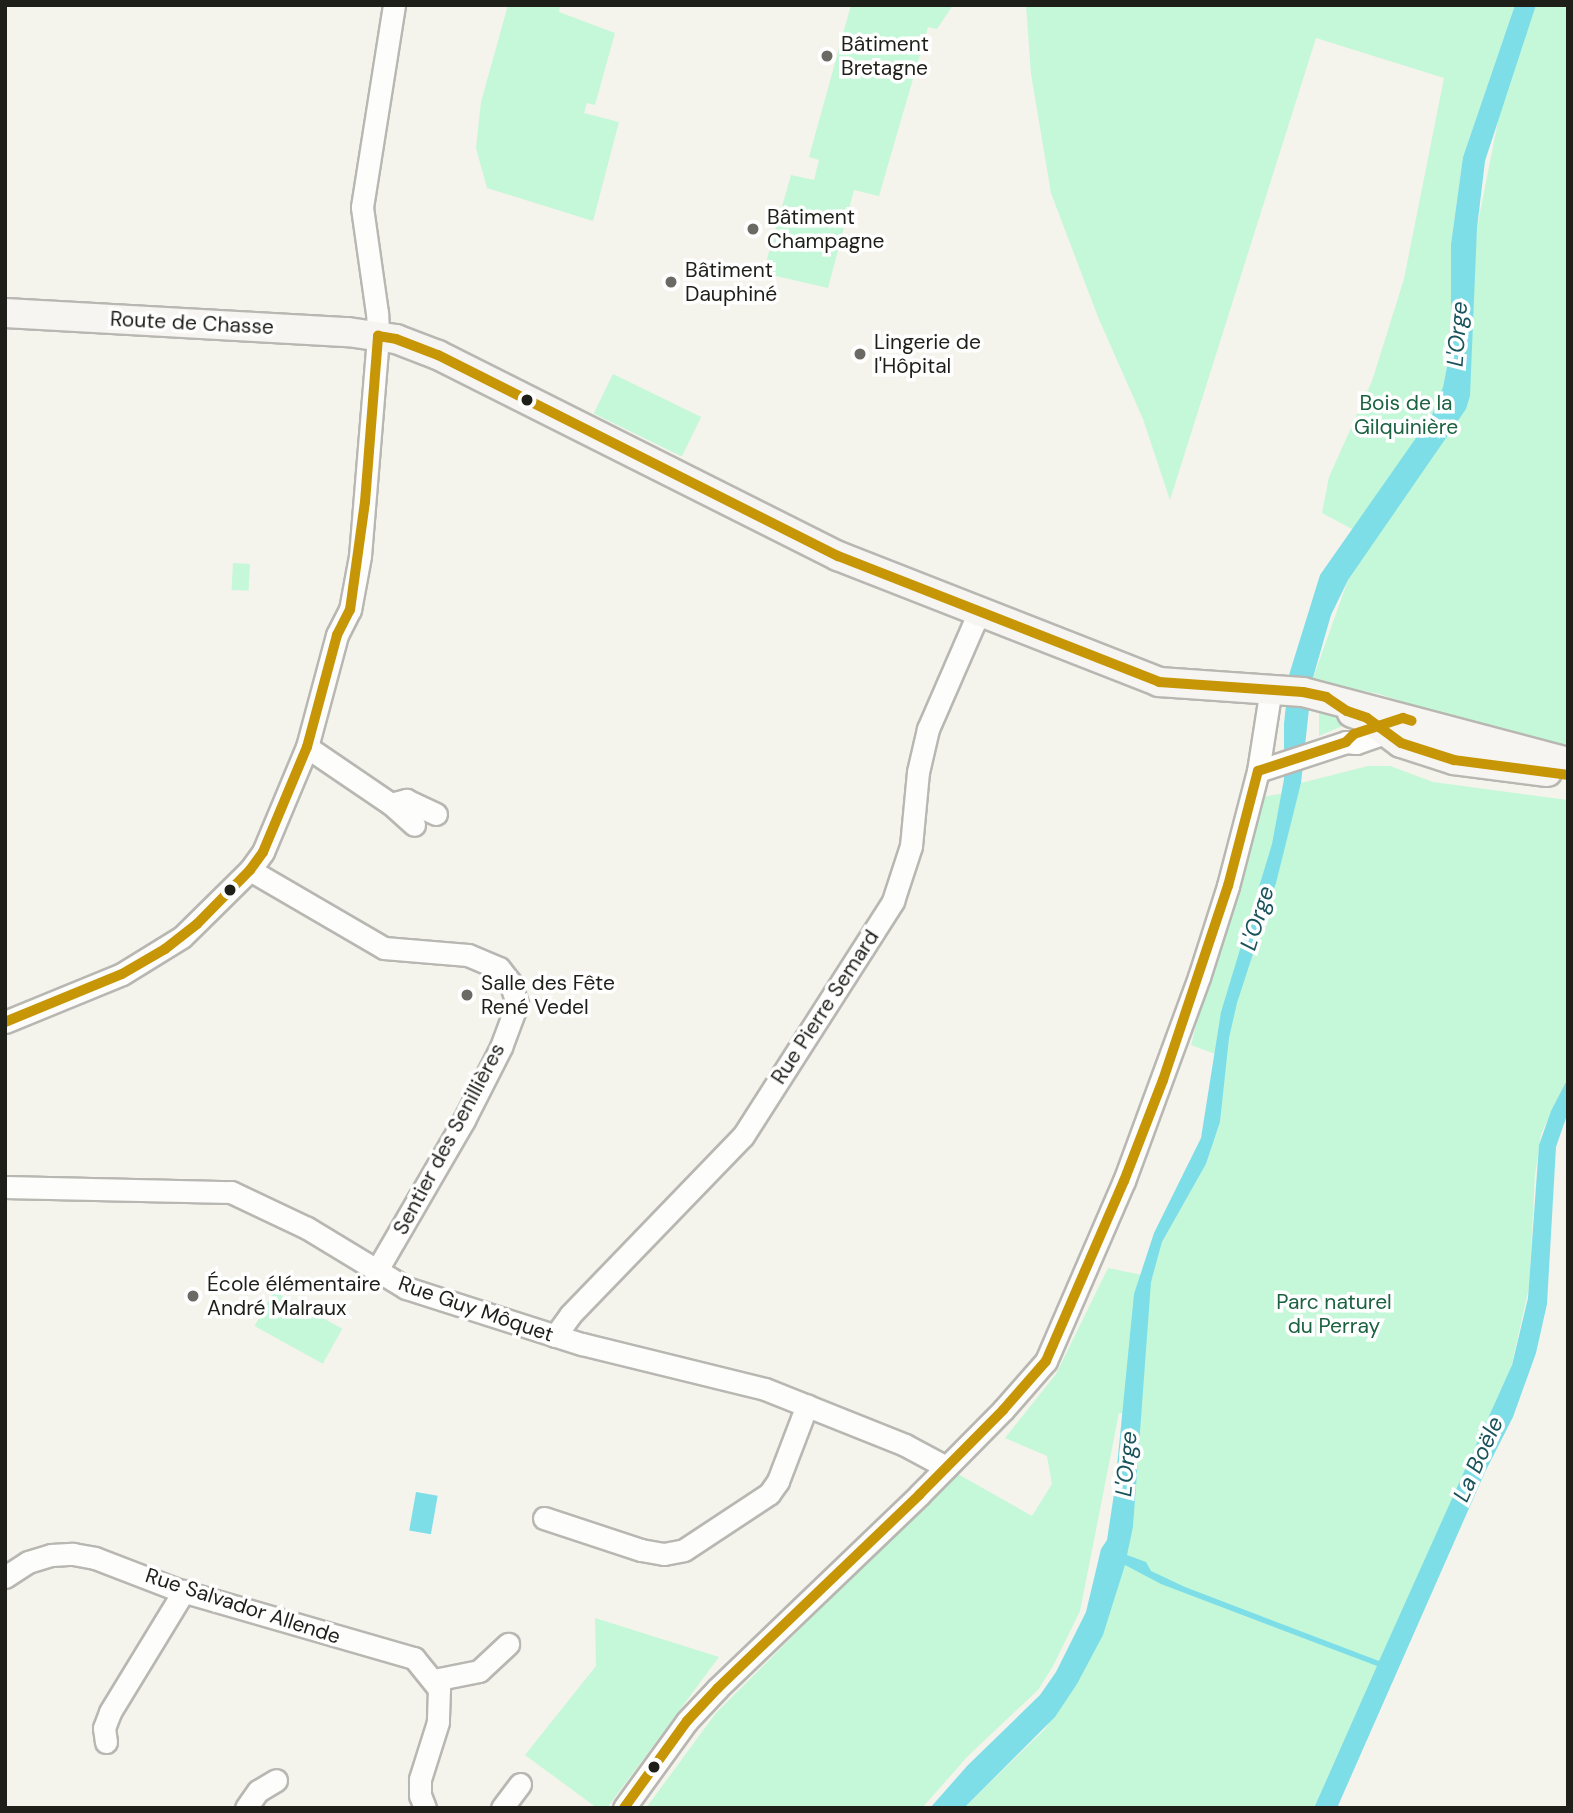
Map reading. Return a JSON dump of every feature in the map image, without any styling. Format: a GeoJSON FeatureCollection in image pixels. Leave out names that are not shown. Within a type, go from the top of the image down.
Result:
{"type":"FeatureCollection","features":[{"type":"Feature","properties":{"kind":"main road","name":"Route de Chasse"},"geometry":{"type":"LineString","coordinates":[[5,313],[396,339],[438,355],[838,556],[978,614],[1158,682],[1275,688],[1319,695],[1347,711],[1389,726]]}},
{"type":"Feature","properties":{"kind":"main road"},"geometry":{"type":"LineString","coordinates":[[1389,726],[1568,762]]}},
{"type":"Feature","properties":{"kind":"main road"},"geometry":{"type":"LineString","coordinates":[[1389,726],[1401,743],[1454,760],[1568,775]]}},
{"type":"Feature","properties":{"kind":"street"},"geometry":{"type":"LineString","coordinates":[[8,1018],[122,974],[165,949],[197,924],[250,870],[272,835],[307,747],[337,635],[350,610],[360,556],[377,336],[377,313],[362,207],[394,5]]}},
{"type":"Feature","properties":{"kind":"street","name":"Rue Pierre Semard"},"geometry":{"type":"LineString","coordinates":[[555,1336],[570,1315],[743,1136],[893,901],[911,846],[918,772],[928,729],[978,614]]}},
{"type":"Feature","properties":{"kind":"street"},"geometry":{"type":"LineString","coordinates":[[624,1808],[687,1721],[718,1688],[946,1467],[1046,1361],[1125,1181],[1163,1080],[1228,886],[1261,770],[1275,688]]}},
{"type":"Feature","properties":{"kind":"street"},"geometry":{"type":"LineString","coordinates":[[1261,770],[1339,744],[1354,734],[1389,726]]}},
{"type":"Feature","properties":{"kind":"street"},"geometry":{"type":"LineString","coordinates":[[307,747],[391,804],[414,825]]}},
{"type":"Feature","properties":{"kind":"street"},"geometry":{"type":"LineString","coordinates":[[391,804],[407,800],[436,814]]}},
{"type":"Feature","properties":{"kind":"street","name":"Sentier des Senillières"},"geometry":{"type":"LineString","coordinates":[[250,870],[384,948],[468,956],[486,961],[499,968],[510,982],[517,1004],[501,1047],[464,1120],[376,1272]]}},
{"type":"Feature","properties":{"kind":"street","name":"Rue Guy Môquet"},"geometry":{"type":"LineString","coordinates":[[5,1187],[231,1192],[307,1228],[406,1288],[555,1336],[765,1389],[905,1445],[946,1467]]}},
{"type":"Feature","properties":{"kind":"street"},"geometry":{"type":"LineString","coordinates":[[544,1518],[641,1550],[664,1554],[684,1550],[769,1494],[786,1460],[807,1405]]}},
{"type":"Feature","properties":{"kind":"street","name":"Rue Salvador Allende"},"geometry":{"type":"LineString","coordinates":[[5,1577],[28,1562],[51,1555],[73,1553],[113,1562],[184,1591],[414,1658],[433,1680]]}},
{"type":"Feature","properties":{"kind":"street"},"geometry":{"type":"LineString","coordinates":[[106,1742],[104,1728],[110,1712],[184,1591]]}},
{"type":"Feature","properties":{"kind":"street"},"geometry":{"type":"LineString","coordinates":[[425,1808],[420,1795],[420,1779],[440,1706],[439,1689],[433,1680],[479,1671],[508,1644]]}},
{"type":"Feature","properties":{"kind":"street"},"geometry":{"type":"LineString","coordinates":[[246,1808],[258,1791],[276,1780]]}},
{"type":"Feature","properties":{"kind":"street"},"geometry":{"type":"LineString","coordinates":[[502,1808],[520,1784]]}},
{"type":"Feature","properties":{"kind":"green space"},"geometry":{"type":"Polygon","coordinates":[[[508,5],[560,5],[559,12],[615,33],[595,105],[587,103],[584,113],[619,122],[593,221],[487,188],[476,148],[481,102],[508,5]]]}},
{"type":"Feature","properties":{"kind":"green space"},"geometry":{"type":"Polygon","coordinates":[[[851,5],[953,5],[937,29],[928,27],[879,196],[854,190],[828,288],[763,273],[791,175],[814,180],[819,160],[809,157],[851,5]]]}},
{"type":"Feature","properties":{"kind":"green space","name":"Bois de la Gilquinière"},"geometry":{"type":"Polygon","coordinates":[[[1026,5],[1515,5],[1463,157],[1451,244],[1451,347],[1443,387],[1462,414],[1477,228],[1499,116],[1534,5],[1568,5],[1568,750],[1462,721],[1379,694],[1312,681],[1348,580],[1377,536],[1352,529],[1322,513],[1329,477],[1372,381],[1404,279],[1444,78],[1316,38],[1170,500],[1143,419],[1098,317],[1051,193],[1031,74],[1026,5]]]}},
{"type":"Feature","properties":{"kind":"green space"},"geometry":{"type":"Polygon","coordinates":[[[613,374],[701,417],[682,457],[594,414],[613,374]]]}},
{"type":"Feature","properties":{"kind":"green space"},"geometry":{"type":"Polygon","coordinates":[[[233,563],[250,564],[249,591],[232,590],[233,563]]]}},
{"type":"Feature","properties":{"kind":"green space"},"geometry":{"type":"Polygon","coordinates":[[[1319,711],[1354,721],[1319,736],[1319,711]]]}},
{"type":"Feature","properties":{"kind":"green space","name":"Parc naturel du Perray"},"geometry":{"type":"Polygon","coordinates":[[[1368,766],[1390,766],[1433,782],[1568,800],[1568,1077],[1541,1134],[1535,1175],[1529,1287],[1511,1368],[1314,1808],[964,1808],[1045,1729],[1077,1684],[1126,1555],[1133,1527],[1140,1415],[1119,1413],[1080,1611],[1053,1666],[1038,1690],[967,1757],[922,1808],[646,1808],[716,1713],[956,1473],[1032,1516],[1052,1484],[1047,1456],[1005,1438],[1056,1374],[1108,1268],[1152,1277],[1162,1242],[1206,1164],[1220,1122],[1226,1058],[1191,1045],[1255,798],[1299,791],[1301,783],[1368,766]]]}},
{"type":"Feature","properties":{"kind":"green space"},"geometry":{"type":"Polygon","coordinates":[[[274,1291],[342,1329],[323,1364],[255,1326],[274,1291]]]}},
{"type":"Feature","properties":{"kind":"green space"},"geometry":{"type":"Polygon","coordinates":[[[595,1618],[719,1657],[607,1808],[597,1808],[525,1755],[596,1666],[595,1618]]]}},
{"type":"Feature","properties":{"kind":"water","name":"L'Orge"},"geometry":{"type":"Polygon","coordinates":[[[1515,5],[1536,5],[1485,161],[1477,228],[1470,396],[1466,409],[1348,580],[1331,615],[1312,681],[1301,783],[1276,883],[1237,1003],[1229,1038],[1220,1122],[1206,1164],[1162,1242],[1151,1282],[1133,1527],[1127,1555],[1146,1562],[1151,1571],[1185,1587],[1379,1661],[1512,1365],[1528,1298],[1539,1145],[1551,1111],[1568,1078],[1568,1112],[1556,1147],[1547,1304],[1536,1353],[1513,1417],[1485,1472],[1337,1808],[1314,1808],[1377,1666],[1161,1584],[1125,1565],[1103,1635],[1077,1684],[1055,1717],[964,1808],[930,1808],[968,1765],[1040,1695],[1056,1672],[1086,1612],[1101,1549],[1107,1540],[1115,1487],[1134,1294],[1154,1233],[1201,1138],[1221,1012],[1272,844],[1284,779],[1284,724],[1289,675],[1320,575],[1432,415],[1443,387],[1451,347],[1451,244],[1463,157],[1515,5]]]}},
{"type":"Feature","properties":{"kind":"water"},"geometry":{"type":"Polygon","coordinates":[[[416,1492],[438,1496],[431,1534],[409,1530],[416,1492]]]}},
{"type":"Feature","properties":{"kind":"transit line"},"geometry":{"type":"LineString","coordinates":[[5,1022],[122,974],[165,949],[197,924],[250,870],[263,852],[307,747],[337,635],[350,610],[365,502],[378,336],[396,339],[438,355],[838,556],[1159,682],[1303,692],[1326,697],[1347,711],[1367,718],[1401,743],[1454,760],[1568,775]]}},
{"type":"Feature","properties":{"kind":"transit line"},"geometry":{"type":"LineString","coordinates":[[624,1808],[687,1721],[718,1688],[919,1495],[1003,1410],[1046,1361],[1124,1181],[1163,1080],[1228,886],[1258,771],[1346,742],[1354,734],[1403,718],[1412,721]]}},
{"type":"Feature","properties":{"kind":"place","name":"Bâtiment Bretagne"},"geometry":{"type":"Point","coordinates":[827,56]}},
{"type":"Feature","properties":{"kind":"place","name":"Bâtiment Champagne"},"geometry":{"type":"Point","coordinates":[753,229]}},
{"type":"Feature","properties":{"kind":"place","name":"Bâtiment Dauphiné"},"geometry":{"type":"Point","coordinates":[671,282]}},
{"type":"Feature","properties":{"kind":"place","name":"Lingerie de l'Hôpital"},"geometry":{"type":"Point","coordinates":[860,354]}},
{"type":"Feature","properties":{"kind":"place","name":"Salle des Fête René Vedel"},"geometry":{"type":"Point","coordinates":[467,995]}},
{"type":"Feature","properties":{"kind":"place","name":"École élémentaire André Malraux"},"geometry":{"type":"Point","coordinates":[193,1296]}},
{"type":"Feature","properties":{"kind":"water label","name":"La Boële"},"geometry":{"type":"Point","coordinates":[1478,1459]}}]}
